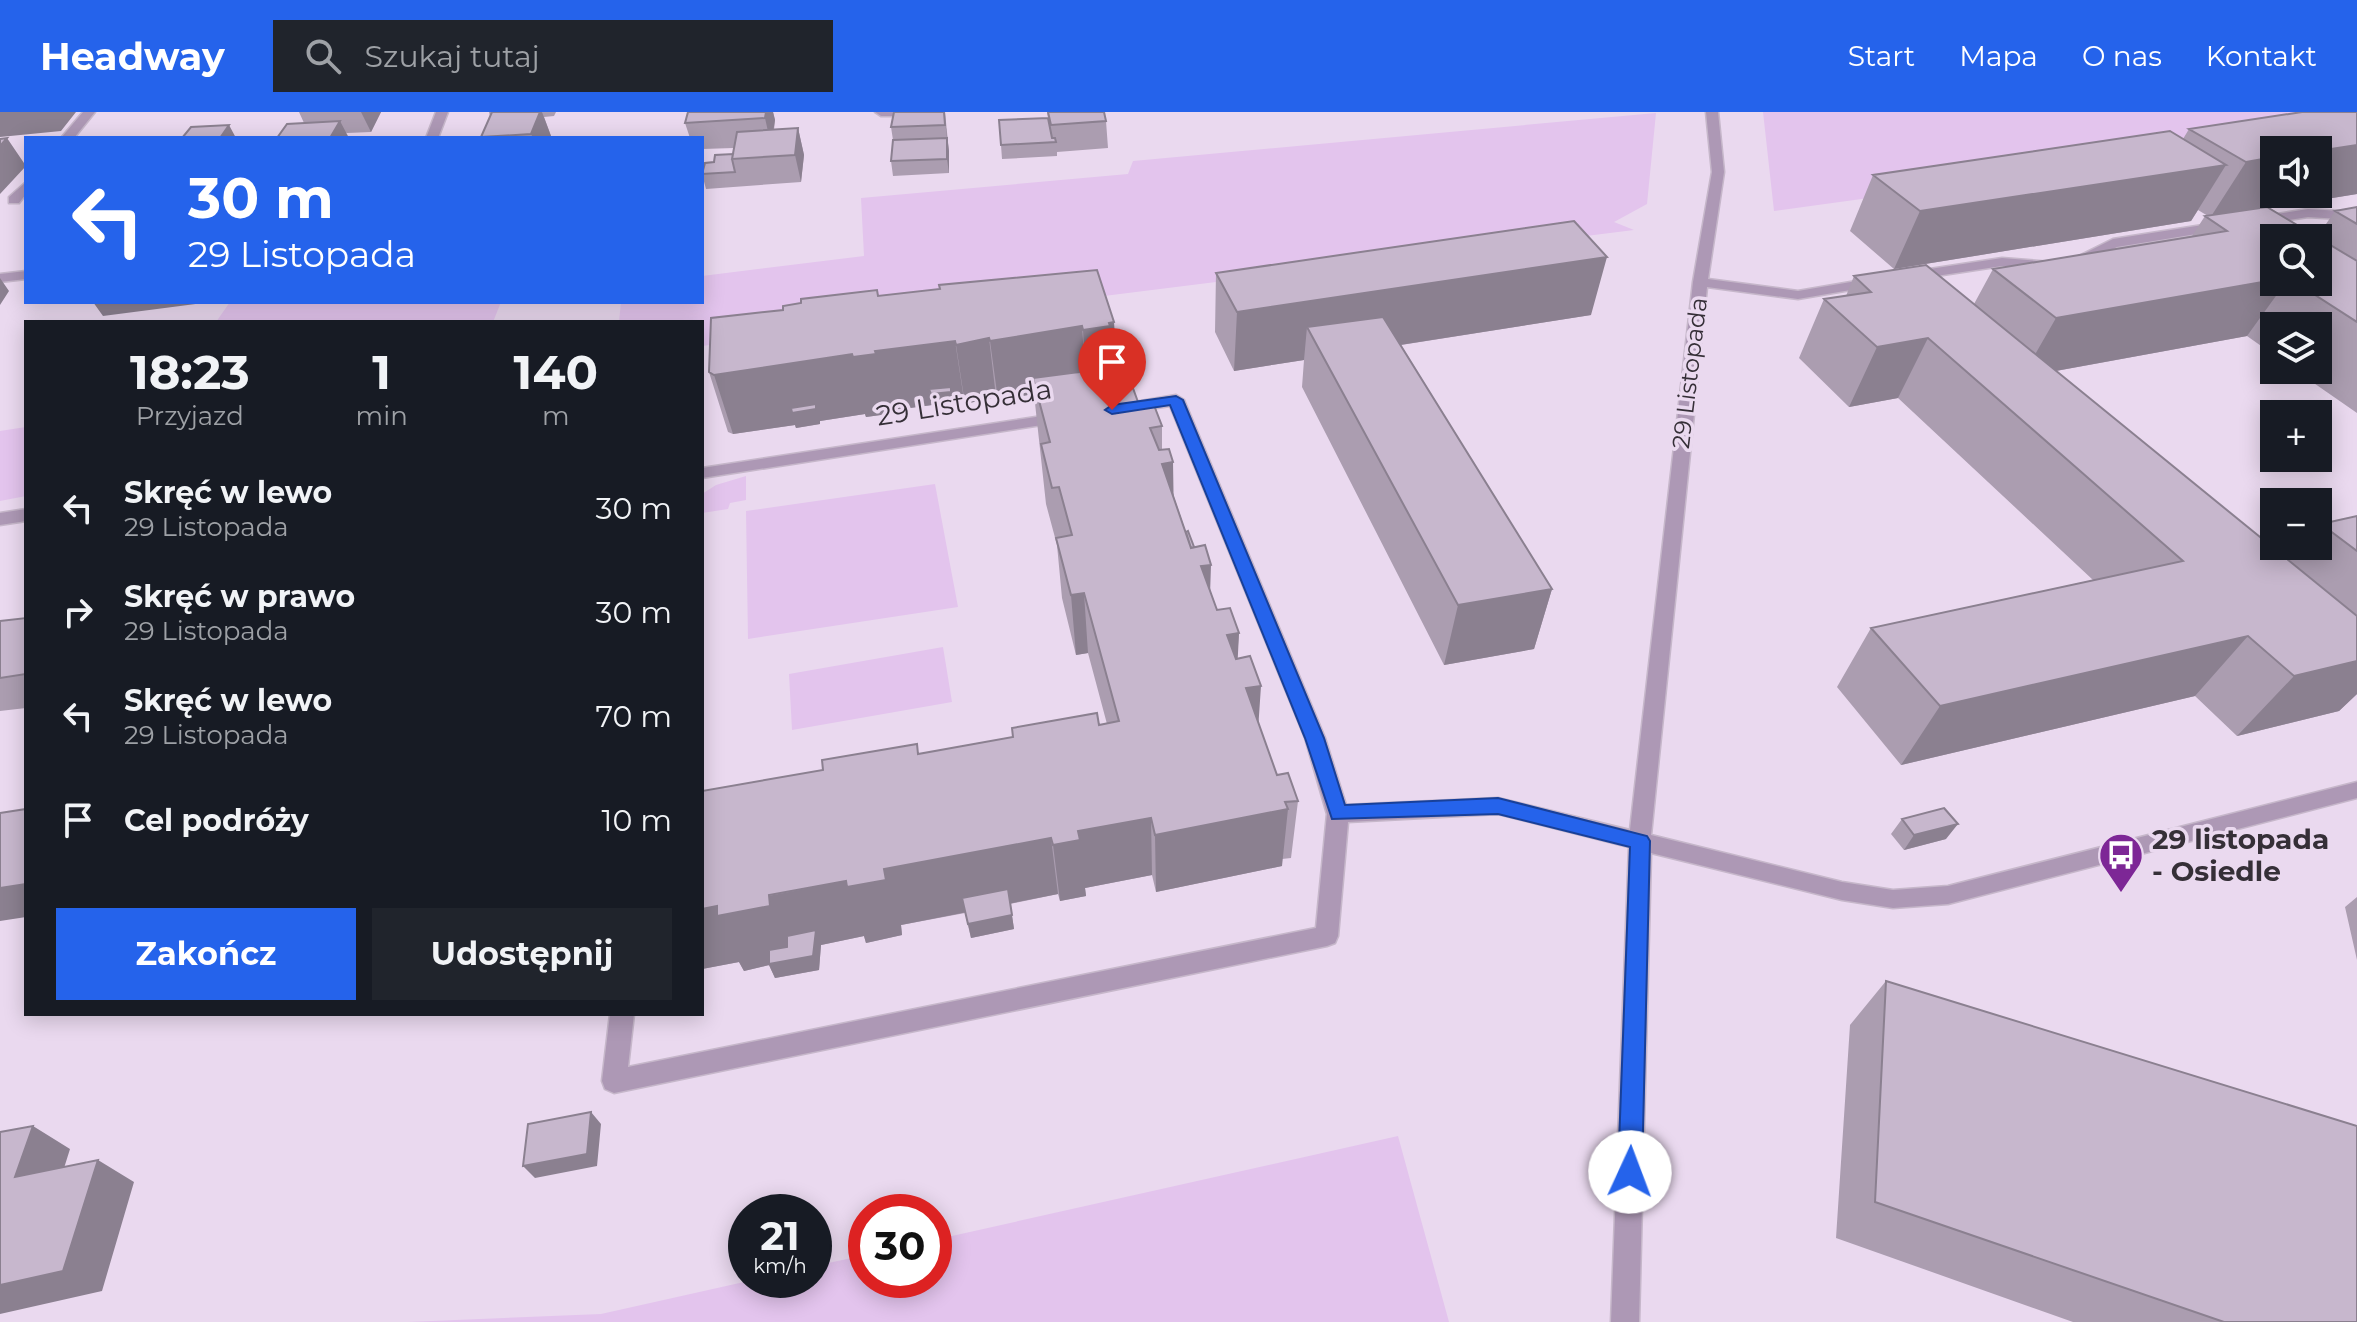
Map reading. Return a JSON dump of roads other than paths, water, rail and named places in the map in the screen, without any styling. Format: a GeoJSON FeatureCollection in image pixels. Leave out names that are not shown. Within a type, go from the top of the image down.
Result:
{"type":"FeatureCollection","features":[{"type":"Feature","properties":{"kind":"street"},"geometry":{"type":"LineString","coordinates":[[69,136],[89,112]]}},
{"type":"Feature","properties":{"kind":"street"},"geometry":{"type":"LineString","coordinates":[[433,136],[442,112]]}},
{"type":"Feature","properties":{"kind":"street"},"geometry":{"type":"LineString","coordinates":[[881,112],[927,112]]}},
{"type":"Feature","properties":{"kind":"street"},"geometry":{"type":"LineString","coordinates":[[1700,282],[1718,172],[1712,112]]}},
{"type":"Feature","properties":{"kind":"street"},"geometry":{"type":"LineString","coordinates":[[14,200],[24,188]]}},
{"type":"Feature","properties":{"kind":"street","name":"29 Listopada"},"geometry":{"type":"LineString","coordinates":[[1625,1322],[1640,841],[1700,282],[1798,295],[2002,262],[2051,266],[2079,261],[2113,243],[2308,213],[2357,216]]}},
{"type":"Feature","properties":{"kind":"street"},"geometry":{"type":"LineString","coordinates":[[0,278],[24,275]]}},
{"type":"Feature","properties":{"kind":"street"},"geometry":{"type":"LineString","coordinates":[[622,1016],[614,1081],[1327,936],[1338,814],[1315,738],[1176,400],[1112,410]]}},
{"type":"Feature","properties":{"kind":"street","name":"29 Listopada"},"geometry":{"type":"LineString","coordinates":[[704,473],[1081,415]]}},
{"type":"Feature","properties":{"kind":"street"},"geometry":{"type":"LineString","coordinates":[[0,519],[24,515]]}},
{"type":"Feature","properties":{"kind":"street"},"geometry":{"type":"LineString","coordinates":[[1338,814],[1498,806],[1842,891],[1893,899],[1948,895],[2357,790]]}},
{"type":"Feature","properties":{"kind":"place","name":"29 listopada - Osiedle"},"geometry":{"type":"Point","coordinates":[2121,894]}}]}
